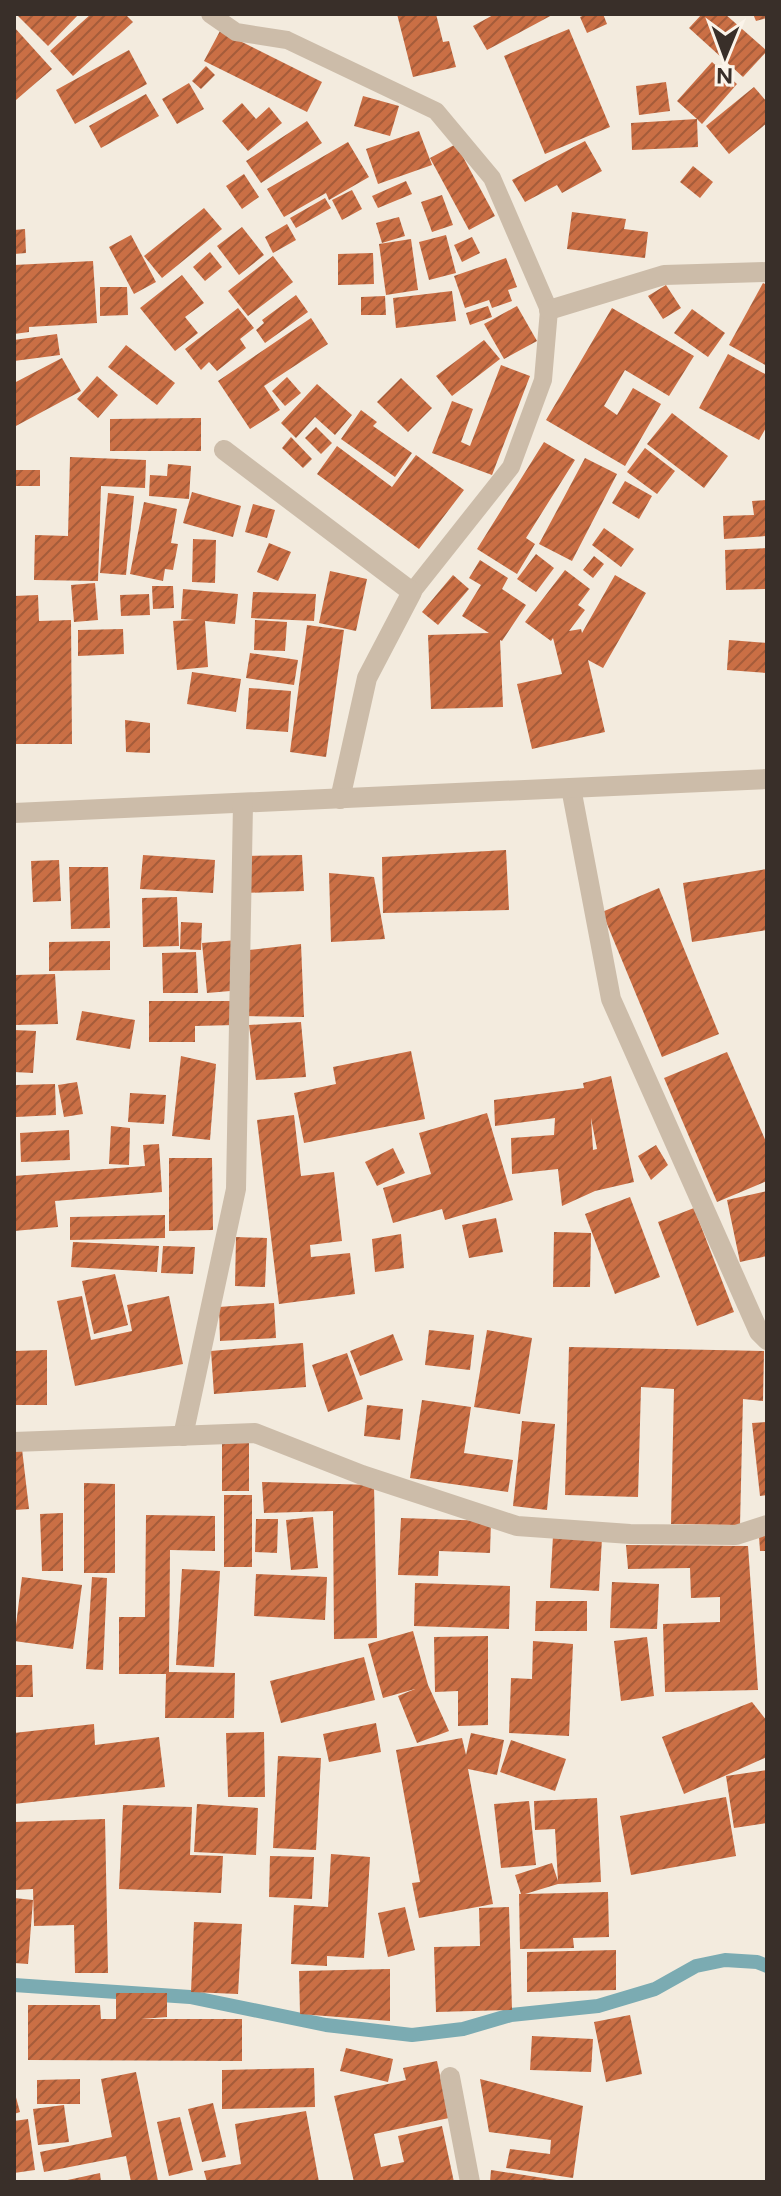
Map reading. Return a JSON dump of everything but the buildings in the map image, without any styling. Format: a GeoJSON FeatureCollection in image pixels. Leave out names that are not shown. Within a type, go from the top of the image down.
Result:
{"type":"FeatureCollection","features":[{"type":"Feature","properties":{"kind":"street"},"geometry":{"type":"LineString","coordinates":[[549,310],[664,275],[767,272]]}},
{"type":"Feature","properties":{"kind":"street"},"geometry":{"type":"LineString","coordinates":[[224,450],[412,592],[367,678],[340,799]]}},
{"type":"Feature","properties":{"kind":"street"},"geometry":{"type":"LineString","coordinates":[[14,813],[767,779]]}},
{"type":"Feature","properties":{"kind":"street"},"geometry":{"type":"LineString","coordinates":[[571,788],[611,999],[759,1332],[767,1340]]}},
{"type":"Feature","properties":{"kind":"street"},"geometry":{"type":"LineString","coordinates":[[183,1436],[236,1189],[243,804]]}},
{"type":"Feature","properties":{"kind":"street"},"geometry":{"type":"LineString","coordinates":[[14,1442],[255,1433],[362,1475],[517,1526],[630,1534],[736,1535],[767,1525]]}},
{"type":"Feature","properties":{"kind":"street"},"geometry":{"type":"LineString","coordinates":[[450,2077],[470,2182]]}},
{"type":"Feature","properties":{"kind":"lane"},"geometry":{"type":"LineString","coordinates":[[210,14],[236,32],[287,40],[436,111],[492,178],[549,310],[543,380],[511,467],[412,592]]}},
{"type":"Feature","properties":{"kind":"waterway"},"geometry":{"type":"LineString","coordinates":[[14,1985],[190,1997],[326,2025],[412,2035],[463,2029],[511,2015],[598,2006],[655,1989],[696,1966],[725,1960],[757,1962],[767,1966]]}}]}
